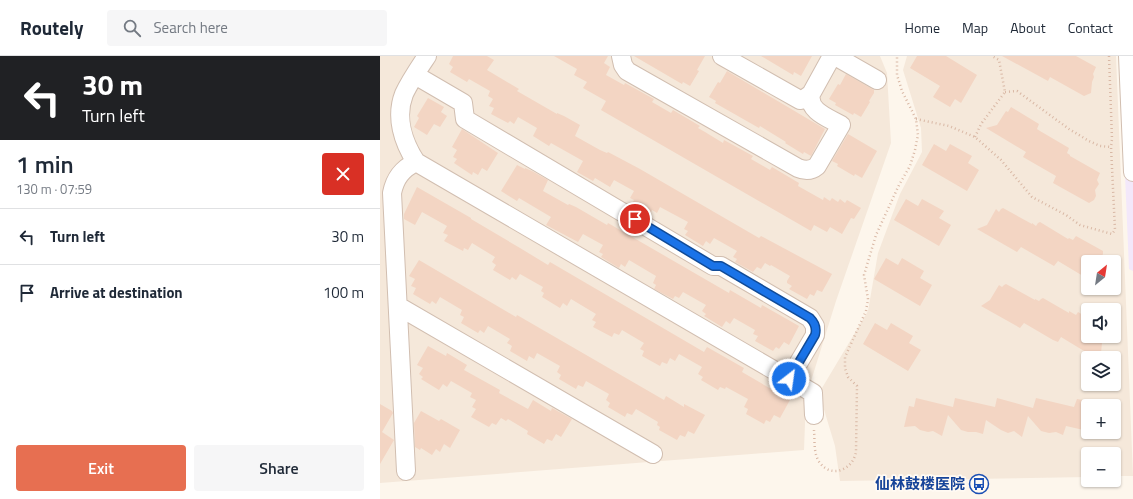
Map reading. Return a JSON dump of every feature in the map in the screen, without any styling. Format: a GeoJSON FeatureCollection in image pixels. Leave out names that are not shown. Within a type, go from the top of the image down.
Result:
{"type":"FeatureCollection","features":[{"type":"Feature","properties":{"kind":"lane"},"geometry":{"type":"LineString","coordinates":[[426,56],[404,94],[400,116],[404,140],[409,152],[416,162],[813,393],[814,415]]}},
{"type":"Feature","properties":{"kind":"lane"},"geometry":{"type":"LineString","coordinates":[[621,56],[623,65],[627,71],[798,168],[806,170],[817,166],[841,125],[814,108],[810,103],[811,94],[833,56],[877,80]]}},
{"type":"Feature","properties":{"kind":"lane"},"geometry":{"type":"LineString","coordinates":[[722,56],[796,98],[804,99],[811,94]]}},
{"type":"Feature","properties":{"kind":"lane"},"geometry":{"type":"LineString","coordinates":[[1128,56],[1133,172]]}},
{"type":"Feature","properties":{"kind":"lane"},"geometry":{"type":"LineString","coordinates":[[415,75],[463,103],[465,119],[713,266],[721,266],[810,318],[815,326],[815,335],[789,379]]}},
{"type":"Feature","properties":{"kind":"lane"},"geometry":{"type":"LineString","coordinates":[[406,471],[392,193],[393,186],[400,174],[404,169],[416,162]]}},
{"type":"Feature","properties":{"kind":"lane"},"geometry":{"type":"LineString","coordinates":[[398,306],[653,454]]}},
{"type":"Feature","properties":{"kind":"path"},"geometry":{"type":"LineString","coordinates":[[814,415],[816,452],[820,463],[829,470],[841,471],[846,469],[853,462],[855,457],[857,386],[848,377],[845,368],[845,357],[866,311],[868,299],[864,275],[876,235],[899,185],[910,166],[918,135],[916,119],[902,91],[897,75],[897,56]]}},
{"type":"Feature","properties":{"kind":"path"},"geometry":{"type":"LineString","coordinates":[[974,137],[981,124],[1005,92],[999,60],[992,56]]}},
{"type":"Feature","properties":{"kind":"path"},"geometry":{"type":"LineString","coordinates":[[916,119],[949,126],[974,137],[1001,160],[1032,197],[1066,215],[1080,225],[1112,234],[1115,230],[1108,56]]}},
{"type":"Feature","properties":{"kind":"path"},"geometry":{"type":"LineString","coordinates":[[1005,92],[1016,91],[1069,129],[1100,146],[1111,148]]}},
{"type":"Feature","properties":{"kind":"shaded area"},"geometry":{"type":"Polygon","coordinates":[[[380,56],[880,56],[887,73],[891,143],[836,301],[806,397],[804,450],[380,483],[380,56]]]}},
{"type":"Feature","properties":{"kind":"shaded area"},"geometry":{"type":"Polygon","coordinates":[[[907,56],[1116,56],[1133,476],[1121,476],[1121,447],[1081,447],[1081,477],[840,481],[835,446],[819,393],[868,311],[878,253],[900,194],[922,152],[921,128],[903,70],[907,56]]]}},
{"type":"Feature","properties":{"kind":"shaded area"},"geometry":{"type":"Polygon","coordinates":[[[1120,56],[1133,56],[1133,271],[1129,269],[1120,56]]]}},
{"type":"Feature","properties":{"kind":"building"},"geometry":{"type":"Polygon","coordinates":[[[453,56],[487,56],[494,60],[487,70],[519,89],[517,91],[557,114],[564,116],[580,125],[575,136],[640,169],[759,238],[761,236],[832,274],[822,292],[817,290],[814,296],[810,294],[807,299],[789,289],[792,286],[787,283],[790,276],[771,265],[770,266],[765,263],[761,269],[757,267],[753,272],[735,262],[737,259],[733,257],[737,251],[714,238],[710,244],[706,241],[703,246],[685,235],[688,231],[684,229],[688,222],[660,207],[657,213],[652,210],[650,215],[632,204],[634,200],[630,198],[634,191],[614,180],[610,187],[595,178],[593,181],[577,172],[583,161],[551,143],[549,146],[533,136],[537,128],[518,117],[514,124],[510,121],[508,123],[491,114],[494,108],[489,106],[493,99],[488,96],[490,91],[469,79],[467,82],[450,72],[453,67],[449,64],[453,56]]]}},
{"type":"Feature","properties":{"kind":"building"},"geometry":{"type":"Polygon","coordinates":[[[554,56],[608,56],[604,63],[610,67],[606,75],[624,85],[625,83],[654,99],[652,102],[671,113],[673,110],[700,126],[698,128],[723,143],[724,140],[753,156],[751,159],[770,170],[772,167],[799,183],[798,186],[823,200],[824,197],[830,201],[832,198],[838,202],[840,199],[845,203],[847,200],[861,208],[854,219],[851,218],[842,234],[830,227],[827,232],[814,225],[811,231],[601,110],[606,101],[583,88],[587,82],[574,75],[577,69],[554,56]]]}},
{"type":"Feature","properties":{"kind":"building"},"geometry":{"type":"Polygon","coordinates":[[[634,56],[705,56],[697,70],[699,71],[690,86],[683,82],[682,84],[634,56]]]}},
{"type":"Feature","properties":{"kind":"building"},"geometry":{"type":"Polygon","coordinates":[[[761,56],[812,56],[801,76],[794,72],[793,75],[761,56]]]}},
{"type":"Feature","properties":{"kind":"building"},"geometry":{"type":"Polygon","coordinates":[[[917,56],[946,56],[977,75],[961,103],[955,99],[950,107],[933,97],[940,86],[910,68],[917,56]]]}},
{"type":"Feature","properties":{"kind":"building"},"geometry":{"type":"Polygon","coordinates":[[[1002,56],[1076,56],[1096,67],[1093,74],[1094,77],[1091,93],[1084,96],[1050,77],[1048,81],[1002,56]]]}},
{"type":"Feature","properties":{"kind":"building"},"geometry":{"type":"Polygon","coordinates":[[[727,71],[825,129],[811,156],[804,152],[803,154],[760,126],[759,128],[715,103],[716,101],[709,97],[727,71]]]}},
{"type":"Feature","properties":{"kind":"building"},"geometry":{"type":"Polygon","coordinates":[[[846,74],[874,90],[874,93],[869,101],[870,102],[861,117],[854,113],[853,115],[835,105],[836,103],[829,99],[838,84],[840,85],[846,74]]]}},
{"type":"Feature","properties":{"kind":"building"},"geometry":{"type":"Polygon","coordinates":[[[428,98],[444,107],[441,112],[447,116],[440,127],[434,124],[427,135],[414,127],[419,118],[417,116],[428,98]]]}},
{"type":"Feature","properties":{"kind":"building"},"geometry":{"type":"Polygon","coordinates":[[[1011,107],[1039,124],[1037,129],[1069,148],[1067,153],[1070,156],[1100,173],[1097,180],[1099,184],[1095,190],[1096,196],[1094,200],[1089,203],[1053,183],[1056,176],[1023,157],[1026,152],[986,128],[997,125],[1006,111],[1008,112],[1011,107]]]}},
{"type":"Feature","properties":{"kind":"building"},"geometry":{"type":"Polygon","coordinates":[[[462,129],[498,153],[487,171],[482,168],[478,175],[473,172],[472,175],[454,163],[457,159],[453,157],[457,150],[452,147],[462,129]]]}},
{"type":"Feature","properties":{"kind":"building"},"geometry":{"type":"Polygon","coordinates":[[[848,134],[877,151],[862,178],[855,174],[854,176],[837,166],[838,164],[832,161],[848,134]]]}},
{"type":"Feature","properties":{"kind":"building"},"geometry":{"type":"Polygon","coordinates":[[[934,144],[946,151],[950,144],[972,156],[968,163],[979,170],[967,191],[922,165],[934,144]]]}},
{"type":"Feature","properties":{"kind":"building"},"geometry":{"type":"Polygon","coordinates":[[[517,165],[548,180],[543,191],[568,205],[569,204],[576,207],[607,225],[608,223],[729,293],[730,290],[761,308],[762,305],[799,326],[789,345],[784,342],[779,349],[776,347],[773,351],[755,341],[758,336],[753,334],[755,330],[734,318],[730,324],[726,321],[722,327],[704,316],[706,314],[702,311],[706,305],[683,292],[679,298],[675,296],[673,299],[654,289],[656,285],[653,283],[656,276],[629,260],[625,267],[621,264],[619,268],[601,257],[603,254],[599,252],[603,245],[583,234],[578,242],[546,225],[551,217],[519,198],[517,201],[501,191],[517,165]]]}},
{"type":"Feature","properties":{"kind":"building"},"geometry":{"type":"Polygon","coordinates":[[[417,187],[548,265],[550,262],[704,352],[707,347],[744,368],[742,372],[790,400],[780,418],[774,415],[770,422],[766,420],[764,424],[746,414],[748,409],[744,407],[748,399],[726,387],[725,389],[720,387],[718,390],[701,380],[703,377],[698,374],[702,367],[679,354],[675,361],[670,358],[667,364],[662,362],[660,366],[642,356],[644,351],[640,349],[644,343],[622,330],[619,335],[614,333],[612,337],[593,327],[596,322],[592,320],[596,314],[571,299],[567,306],[563,303],[560,308],[542,297],[544,293],[541,291],[543,287],[520,274],[516,280],[512,277],[510,280],[493,270],[496,265],[492,262],[495,257],[472,243],[468,250],[464,248],[463,251],[444,241],[448,235],[443,233],[447,226],[422,212],[415,225],[404,219],[404,214],[417,187]]]}},
{"type":"Feature","properties":{"kind":"building"},"geometry":{"type":"Polygon","coordinates":[[[906,199],[918,206],[922,199],[944,211],[939,218],[951,225],[939,246],[894,220],[906,199]]]}},
{"type":"Feature","properties":{"kind":"building"},"geometry":{"type":"Polygon","coordinates":[[[1003,208],[1036,226],[1040,222],[1068,239],[1073,240],[1076,236],[1103,251],[1103,254],[1081,255],[1081,275],[1058,261],[1054,266],[1021,247],[1017,252],[977,229],[987,225],[996,209],[999,212],[1003,208]]]}},
{"type":"Feature","properties":{"kind":"building"},"geometry":{"type":"Polygon","coordinates":[[[886,258],[898,265],[902,258],[924,271],[920,278],[932,285],[920,306],[874,279],[886,258]]]}},
{"type":"Feature","properties":{"kind":"building"},"geometry":{"type":"Polygon","coordinates":[[[419,260],[516,317],[517,315],[664,400],[666,396],[684,407],[684,404],[705,415],[694,434],[688,431],[685,437],[680,435],[677,440],[659,430],[660,427],[657,425],[658,422],[636,409],[632,415],[627,413],[625,417],[608,407],[610,403],[606,400],[609,394],[586,381],[583,387],[578,385],[576,389],[559,379],[561,375],[557,372],[560,366],[537,353],[534,359],[529,356],[527,361],[510,351],[512,346],[507,343],[510,339],[488,326],[484,333],[480,330],[478,333],[461,323],[464,317],[460,315],[462,310],[440,297],[436,304],[432,301],[430,304],[413,294],[416,288],[411,286],[415,279],[409,276],[419,260]]]}},
{"type":"Feature","properties":{"kind":"building"},"geometry":{"type":"Polygon","coordinates":[[[1006,284],[1035,300],[1039,301],[1043,298],[1069,313],[1069,311],[1076,315],[1078,312],[1081,314],[1081,343],[1102,343],[1101,351],[1084,351],[1061,337],[1058,342],[1024,323],[1020,328],[981,306],[990,300],[999,285],[1002,287],[1006,284]]]}},
{"type":"Feature","properties":{"kind":"building"},"geometry":{"type":"Polygon","coordinates":[[[875,323],[887,330],[891,323],[913,336],[909,343],[921,350],[908,371],[863,344],[875,323]]]}},
{"type":"Feature","properties":{"kind":"building"},"geometry":{"type":"Polygon","coordinates":[[[428,346],[446,356],[447,353],[467,365],[464,370],[500,390],[499,393],[528,409],[533,400],[551,411],[552,408],[572,419],[561,437],[556,434],[552,441],[547,439],[544,444],[527,434],[528,431],[508,419],[506,421],[501,418],[496,425],[492,423],[489,427],[471,417],[476,409],[472,407],[476,400],[470,397],[472,393],[451,381],[447,387],[443,384],[439,390],[421,379],[423,377],[419,374],[423,368],[417,365],[428,346]]]}},
{"type":"Feature","properties":{"kind":"building"},"geometry":{"type":"Polygon","coordinates":[[[916,398],[953,407],[955,398],[995,407],[997,398],[1033,408],[1036,398],[1074,407],[1077,399],[1081,400],[1081,429],[1066,426],[1063,435],[1056,432],[1049,433],[1041,431],[1028,416],[1022,437],[1014,431],[1008,433],[1001,430],[986,420],[983,434],[961,430],[948,415],[942,436],[933,431],[928,432],[920,430],[915,426],[904,427],[909,406],[914,407],[916,398]]]}},
{"type":"Feature","properties":{"kind":"building"},"geometry":{"type":"Polygon","coordinates":[[[380,404],[393,413],[382,432],[394,440],[380,464],[380,404]]]}},
{"type":"Feature","properties":{"kind":"building"},"geometry":{"type":"Polygon","coordinates":[[[421,411],[439,421],[441,419],[460,430],[450,448],[444,444],[440,452],[436,449],[432,455],[421,448],[420,450],[415,447],[414,423],[421,411]]]}},
{"type":"Feature","properties":{"kind":"place","name":"仙林鼓楼医院"},"geometry":{"type":"Point","coordinates":[979,484]}},
{"type":"Feature","properties":{"kind":"route"},"geometry":{"type":"LineString","coordinates":[[635,219],[713,266],[721,266],[813,321],[816,330],[815,335],[789,379]]}}]}
